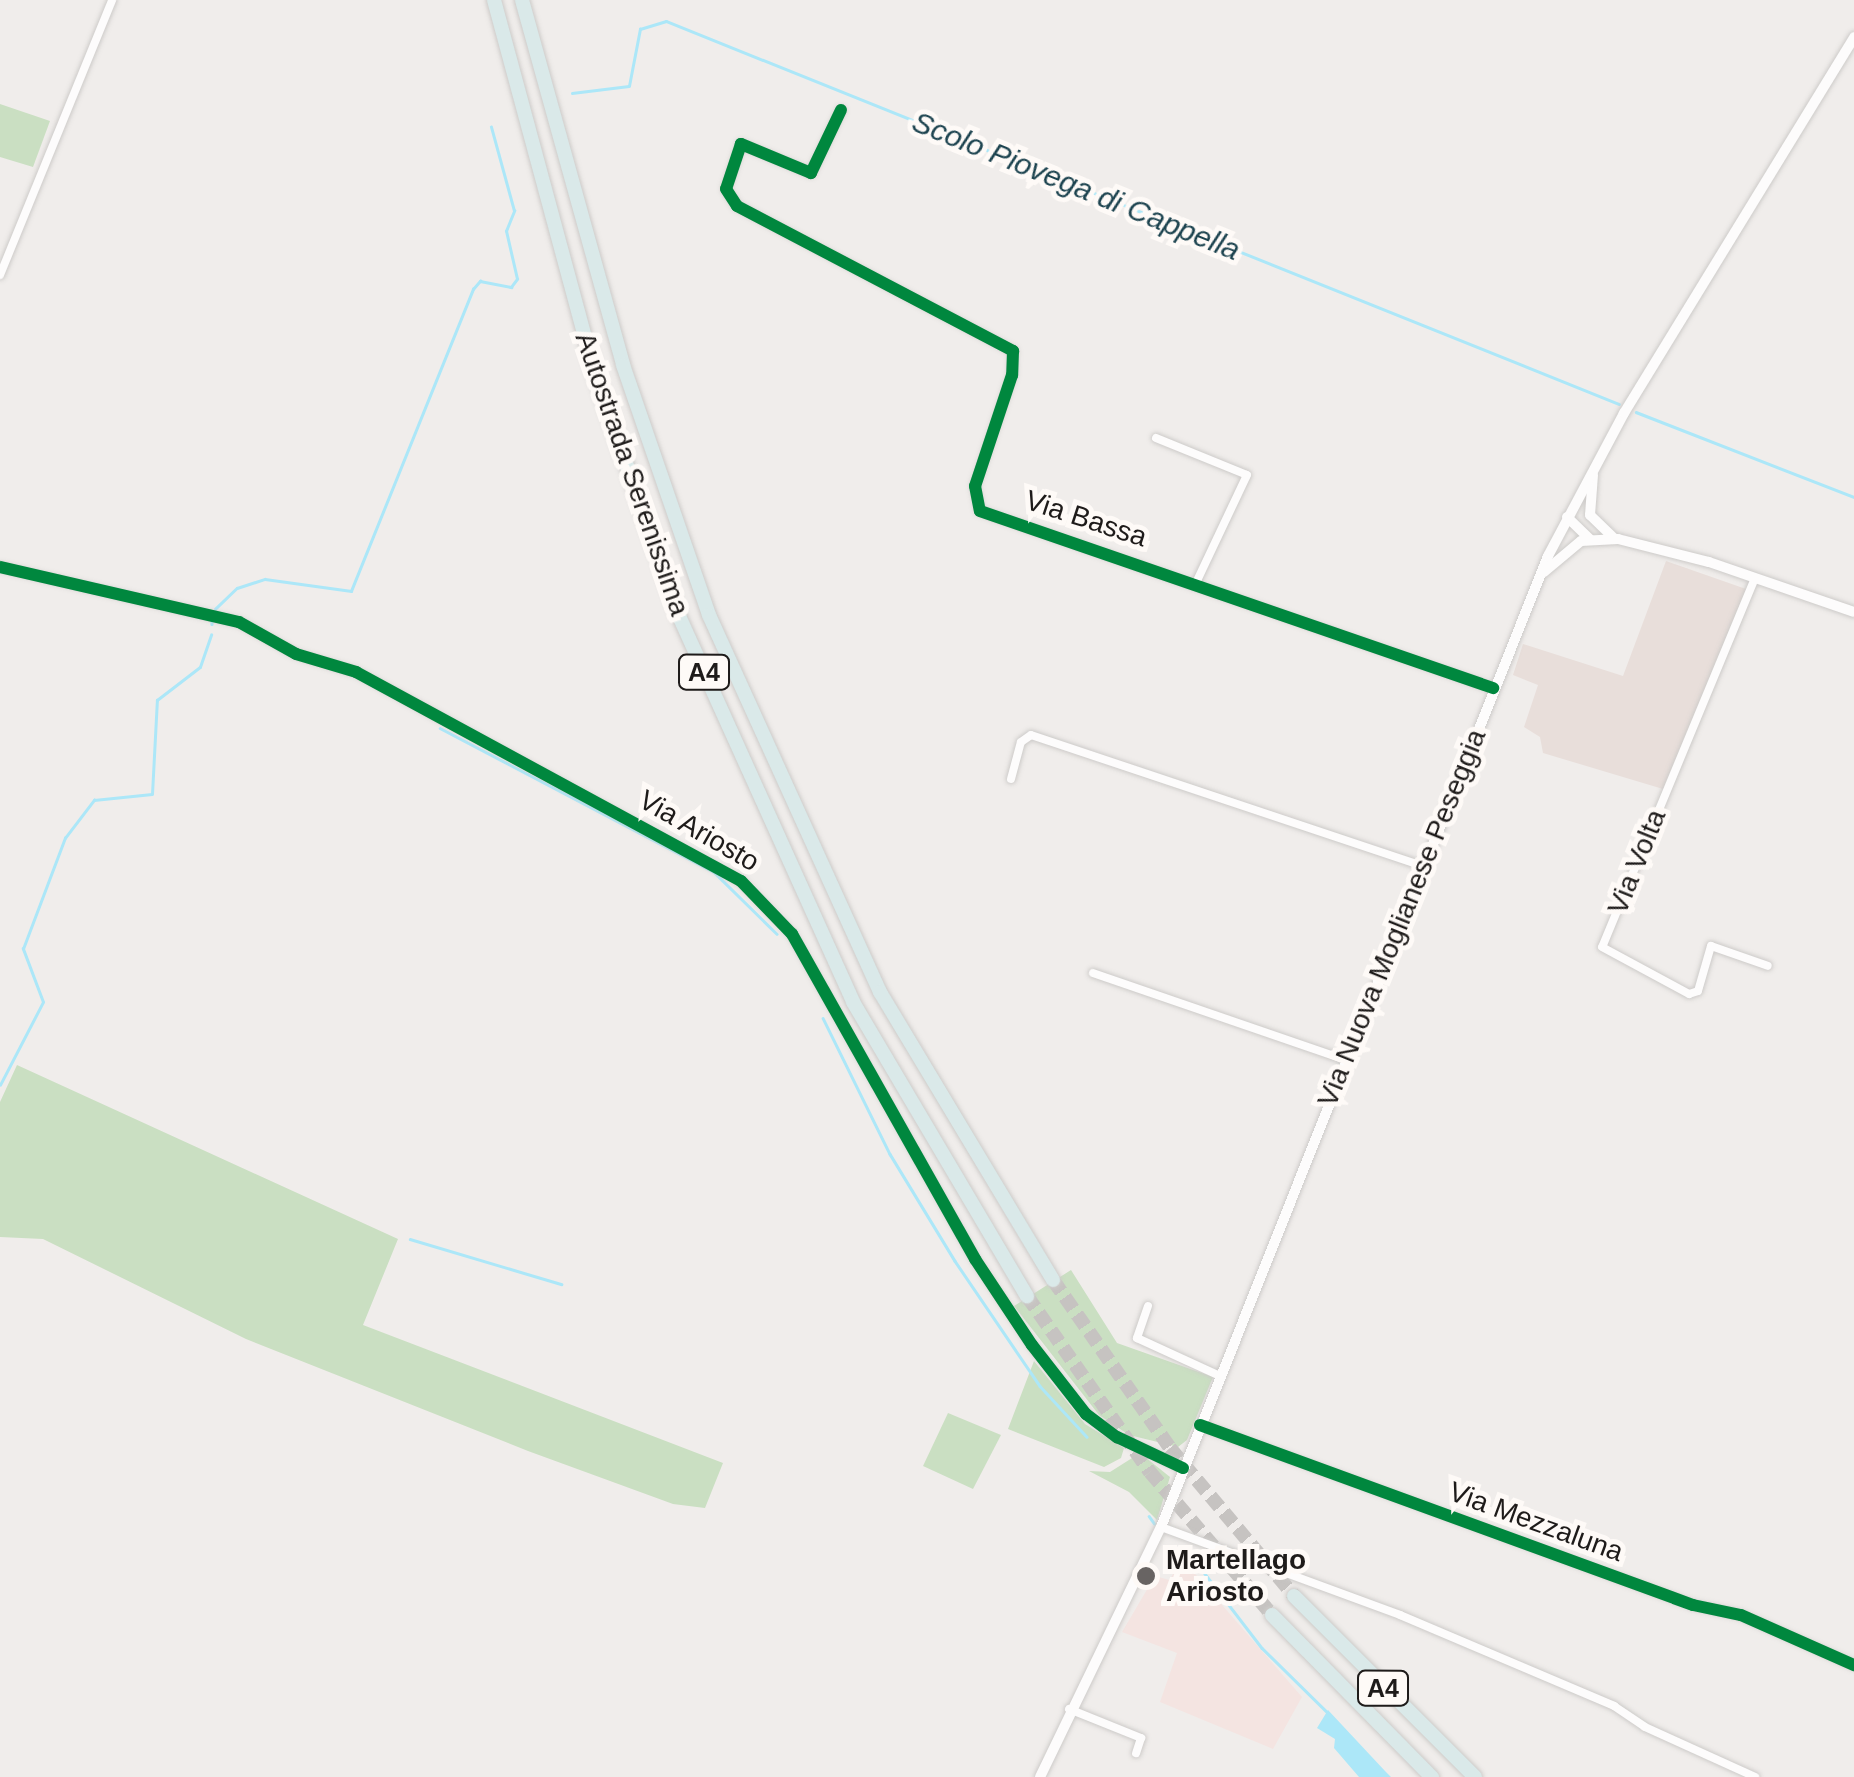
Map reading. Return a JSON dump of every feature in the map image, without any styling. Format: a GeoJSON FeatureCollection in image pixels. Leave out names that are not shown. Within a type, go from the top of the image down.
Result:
{"type":"FeatureCollection","features":[{"type":"Feature","properties":{"kind":"highway","name":"Autostrada Serenissima"},"geometry":{"type":"LineString","coordinates":[[494,0],[596,377],[679,616],[854,1002],[1028,1296]]}},
{"type":"Feature","properties":{"kind":"highway","name":"Autostrada Serenissima"},"geometry":{"type":"LineString","coordinates":[[522,0],[617,347],[709,614],[880,992],[1053,1280]]}},
{"type":"Feature","properties":{"kind":"highway","name":"A4"},"geometry":{"type":"LineString","coordinates":[[1294,1596],[1475,1777]]}},
{"type":"Feature","properties":{"kind":"highway","name":"A4"},"geometry":{"type":"LineString","coordinates":[[1272,1615],[1432,1777]]}},
{"type":"Feature","properties":{"kind":"main road","name":"Via Nuova Moglianese Peseggia"},"geometry":{"type":"LineString","coordinates":[[1040,1777],[1068,1709],[1160,1527],[1493,688],[1566,517],[1854,37]]}},
{"type":"Feature","properties":{"kind":"main road"},"geometry":{"type":"LineString","coordinates":[[1592,520],[1588,497],[1598,459]]}},
{"type":"Feature","properties":{"kind":"main road"},"geometry":{"type":"LineString","coordinates":[[1566,517],[1592,520],[1618,539]]}},
{"type":"Feature","properties":{"kind":"main road"},"geometry":{"type":"LineString","coordinates":[[1566,517],[1590,539]]}},
{"type":"Feature","properties":{"kind":"main road"},"geometry":{"type":"LineString","coordinates":[[1538,580],[1560,554],[1590,539],[1618,539],[1755,578],[1854,612]]}},
{"type":"Feature","properties":{"kind":"street"},"geometry":{"type":"LineString","coordinates":[[0,276],[112,0]]}},
{"type":"Feature","properties":{"kind":"street","name":"Via Bassa"},"geometry":{"type":"LineString","coordinates":[[841,110],[811,173],[742,144],[727,178],[730,199],[1013,351],[1012,375],[975,486],[980,510],[1197,581],[1493,688]]}},
{"type":"Feature","properties":{"kind":"street"},"geometry":{"type":"LineString","coordinates":[[1156,438],[1247,476],[1197,581]]}},
{"type":"Feature","properties":{"kind":"street","name":"Via Ariosto"},"geometry":{"type":"LineString","coordinates":[[0,567],[239,622],[296,654],[356,672],[750,888],[792,934],[975,1259],[1032,1345],[1086,1414],[1117,1437],[1183,1468]]}},
{"type":"Feature","properties":{"kind":"street","name":"Via Volta"},"geometry":{"type":"LineString","coordinates":[[1755,578],[1602,947],[1689,994],[1698,991],[1711,946],[1768,966]]}},
{"type":"Feature","properties":{"kind":"street"},"geometry":{"type":"LineString","coordinates":[[1011,779],[1021,742],[1031,734],[1423,866]]}},
{"type":"Feature","properties":{"kind":"street"},"geometry":{"type":"LineString","coordinates":[[1093,973],[1346,1060]]}},
{"type":"Feature","properties":{"kind":"street"},"geometry":{"type":"LineString","coordinates":[[1148,1306],[1138,1338],[1220,1376]]}},
{"type":"Feature","properties":{"kind":"street","name":"Via Mezzaluna"},"geometry":{"type":"LineString","coordinates":[[1200,1425],[1677,1600],[1741,1615],[1854,1665]]}},
{"type":"Feature","properties":{"kind":"street"},"geometry":{"type":"LineString","coordinates":[[1160,1527],[1400,1615],[1603,1701],[1755,1777]]}},
{"type":"Feature","properties":{"kind":"street"},"geometry":{"type":"LineString","coordinates":[[1068,1709],[1141,1738],[1136,1753]]}},
{"type":"Feature","properties":{"kind":"shaded area"},"geometry":{"type":"Polygon","coordinates":[[[1666,561],[1746,589],[1663,789],[1543,753],[1540,737],[1524,727],[1538,685],[1513,675],[1523,644],[1623,676],[1666,561]]]}},
{"type":"Feature","properties":{"kind":"shaded area"},"geometry":{"type":"Polygon","coordinates":[[[1183,1560],[1302,1697],[1273,1749],[1160,1702],[1177,1653],[1122,1632],[1155,1576],[1169,1580],[1183,1560]]]}},
{"type":"Feature","properties":{"kind":"green space"},"geometry":{"type":"Polygon","coordinates":[[[0,104],[50,121],[33,167],[0,157],[0,104]]]}},
{"type":"Feature","properties":{"kind":"green space"},"geometry":{"type":"Polygon","coordinates":[[[17,1065],[398,1239],[363,1325],[723,1463],[705,1508],[673,1504],[528,1451],[246,1339],[43,1239],[0,1237],[0,1102],[17,1065]]]}},
{"type":"Feature","properties":{"kind":"green space"},"geometry":{"type":"Polygon","coordinates":[[[1071,1270],[1117,1343],[1213,1377],[1187,1440],[1178,1447],[1129,1435],[1099,1415],[1014,1306],[1071,1270]]]}},
{"type":"Feature","properties":{"kind":"green space"},"geometry":{"type":"Polygon","coordinates":[[[1034,1361],[1085,1424],[1124,1448],[1121,1458],[1104,1467],[1008,1429],[1034,1361]]]}},
{"type":"Feature","properties":{"kind":"green space"},"geometry":{"type":"Polygon","coordinates":[[[948,1413],[1001,1435],[973,1489],[923,1466],[948,1413]]]}},
{"type":"Feature","properties":{"kind":"green space"},"geometry":{"type":"Polygon","coordinates":[[[1140,1453],[1170,1477],[1157,1520],[1129,1492],[1089,1471],[1110,1472],[1140,1453]]]}},
{"type":"Feature","properties":{"kind":"water"},"geometry":{"type":"Polygon","coordinates":[[[1328,1710],[1391,1777],[1359,1777],[1334,1748],[1335,1739],[1317,1728],[1328,1710]]]}},
{"type":"Feature","properties":{"kind":"waterway","name":"Scolo Piovega di Cappella"},"geometry":{"type":"LineString","coordinates":[[572,93],[629,86],[640,29],[666,21],[1619,404]]}},
{"type":"Feature","properties":{"kind":"waterway","name":"Scolo Piovega di Cappella"},"geometry":{"type":"LineString","coordinates":[[215,609],[237,588],[265,579],[351,591],[473,289],[480,281],[511,287],[517,279],[506,231],[514,211],[491,127]]}},
{"type":"Feature","properties":{"kind":"waterway","name":"Scolo Piovega di Cappella"},"geometry":{"type":"LineString","coordinates":[[1636,412],[1854,497]]}},
{"type":"Feature","properties":{"kind":"waterway","name":"Scolo Piovega di Cappella"},"geometry":{"type":"LineString","coordinates":[[0,1085],[43,1002],[23,949],[65,838],[94,800],[152,794],[157,700],[200,667],[211,635]]}},
{"type":"Feature","properties":{"kind":"waterway"},"geometry":{"type":"LineString","coordinates":[[440,728],[714,872],[777,934]]}},
{"type":"Feature","properties":{"kind":"waterway"},"geometry":{"type":"LineString","coordinates":[[823,1018],[890,1154],[955,1261],[1040,1386],[1087,1437]]}},
{"type":"Feature","properties":{"kind":"waterway"},"geometry":{"type":"LineString","coordinates":[[410,1239],[561,1284]]}},
{"type":"Feature","properties":{"kind":"waterway"},"geometry":{"type":"LineString","coordinates":[[1149,1516],[1154,1523]]}},
{"type":"Feature","properties":{"kind":"waterway"},"geometry":{"type":"LineString","coordinates":[[1196,1562],[1262,1648],[1326,1711]]}},
{"type":"Feature","properties":{"kind":"tunnel"},"geometry":{"type":"LineString","coordinates":[[1053,1280],[1170,1448],[1294,1596]]}},
{"type":"Feature","properties":{"kind":"tunnel"},"geometry":{"type":"LineString","coordinates":[[1027,1296],[1150,1472],[1272,1615]]}},
{"type":"Feature","properties":{"kind":"cycle path"},"geometry":{"type":"LineString","coordinates":[[841,110],[811,173],[741,144],[726,189],[737,206],[1013,351],[1012,375],[975,486],[980,511],[1493,688]]}},
{"type":"Feature","properties":{"kind":"cycle path"},"geometry":{"type":"LineString","coordinates":[[0,567],[239,622],[296,654],[356,672],[741,881],[792,934],[975,1259],[1032,1345],[1086,1414],[1117,1437],[1183,1468]]}},
{"type":"Feature","properties":{"kind":"cycle path"},"geometry":{"type":"LineString","coordinates":[[1200,1425],[1693,1605],[1741,1615],[1854,1665]]}},
{"type":"Feature","properties":{"kind":"place","name":"Martellago Ariosto"},"geometry":{"type":"Point","coordinates":[1146,1576]}}]}
